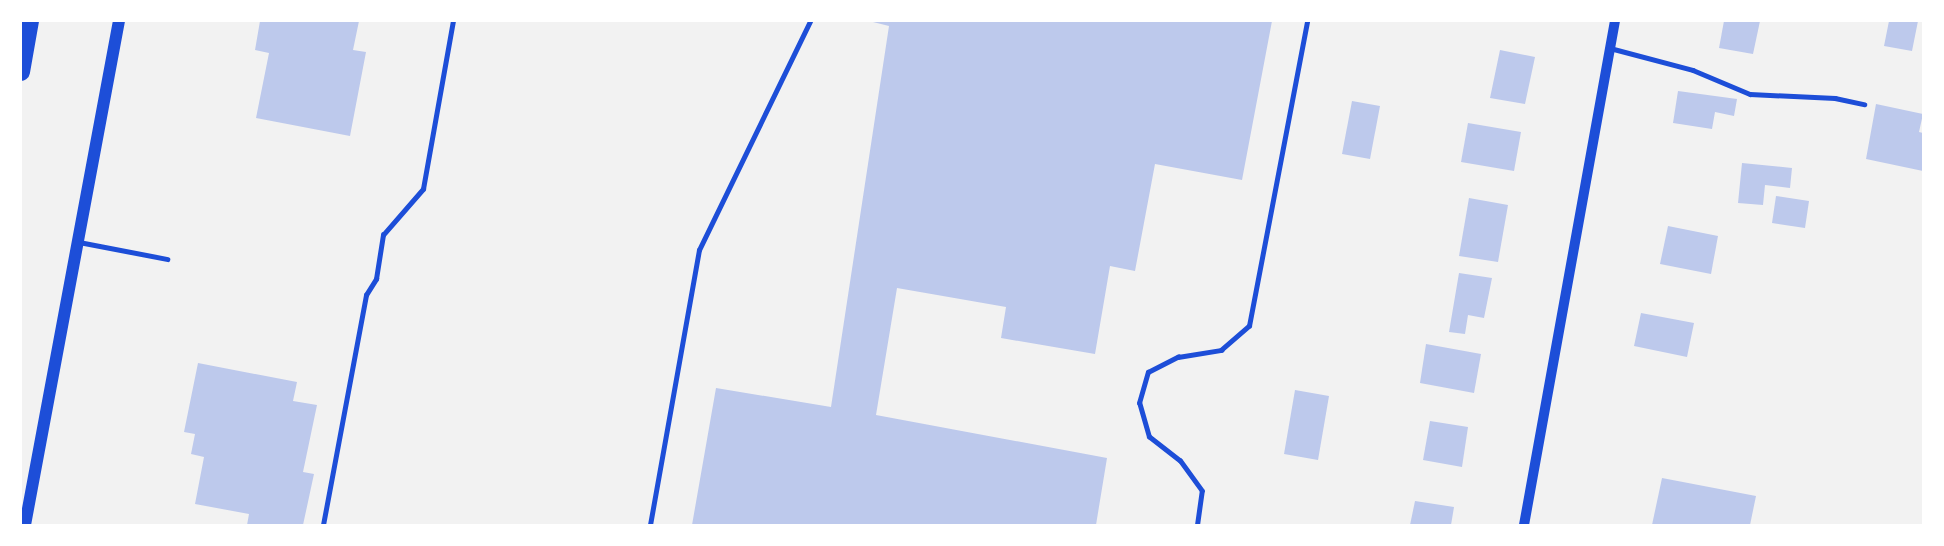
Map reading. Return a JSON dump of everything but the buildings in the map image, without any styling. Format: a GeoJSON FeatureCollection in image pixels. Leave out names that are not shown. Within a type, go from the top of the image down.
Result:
{"type":"FeatureCollection","features":[{"type":"Feature","properties":{"kind":"highway"},"geometry":{"type":"LineString","coordinates":[[21,72],[30,21]]}},
{"type":"Feature","properties":{"kind":"main road"},"geometry":{"type":"LineString","coordinates":[[25,525],[119,21]]}},
{"type":"Feature","properties":{"kind":"street"},"geometry":{"type":"LineString","coordinates":[[1524,525],[1615,21]]}},
{"type":"Feature","properties":{"kind":"lane"},"geometry":{"type":"LineString","coordinates":[[323,525],[366,295],[376,279],[383,235],[423,189],[453,21]]}},
{"type":"Feature","properties":{"kind":"lane"},"geometry":{"type":"LineString","coordinates":[[650,525],[699,250],[810,21]]}},
{"type":"Feature","properties":{"kind":"lane"},"geometry":{"type":"LineString","coordinates":[[1197,525],[1202,491],[1180,461],[1149,437],[1139,404],[1148,372],[1178,357],[1221,350],[1249,326],[1307,21]]}},
{"type":"Feature","properties":{"kind":"lane"},"geometry":{"type":"LineString","coordinates":[[1610,48],[1693,70],[1750,94],[1835,98],[1864,104]]}},
{"type":"Feature","properties":{"kind":"lane"},"geometry":{"type":"LineString","coordinates":[[78,242],[167,259]]}}]}
